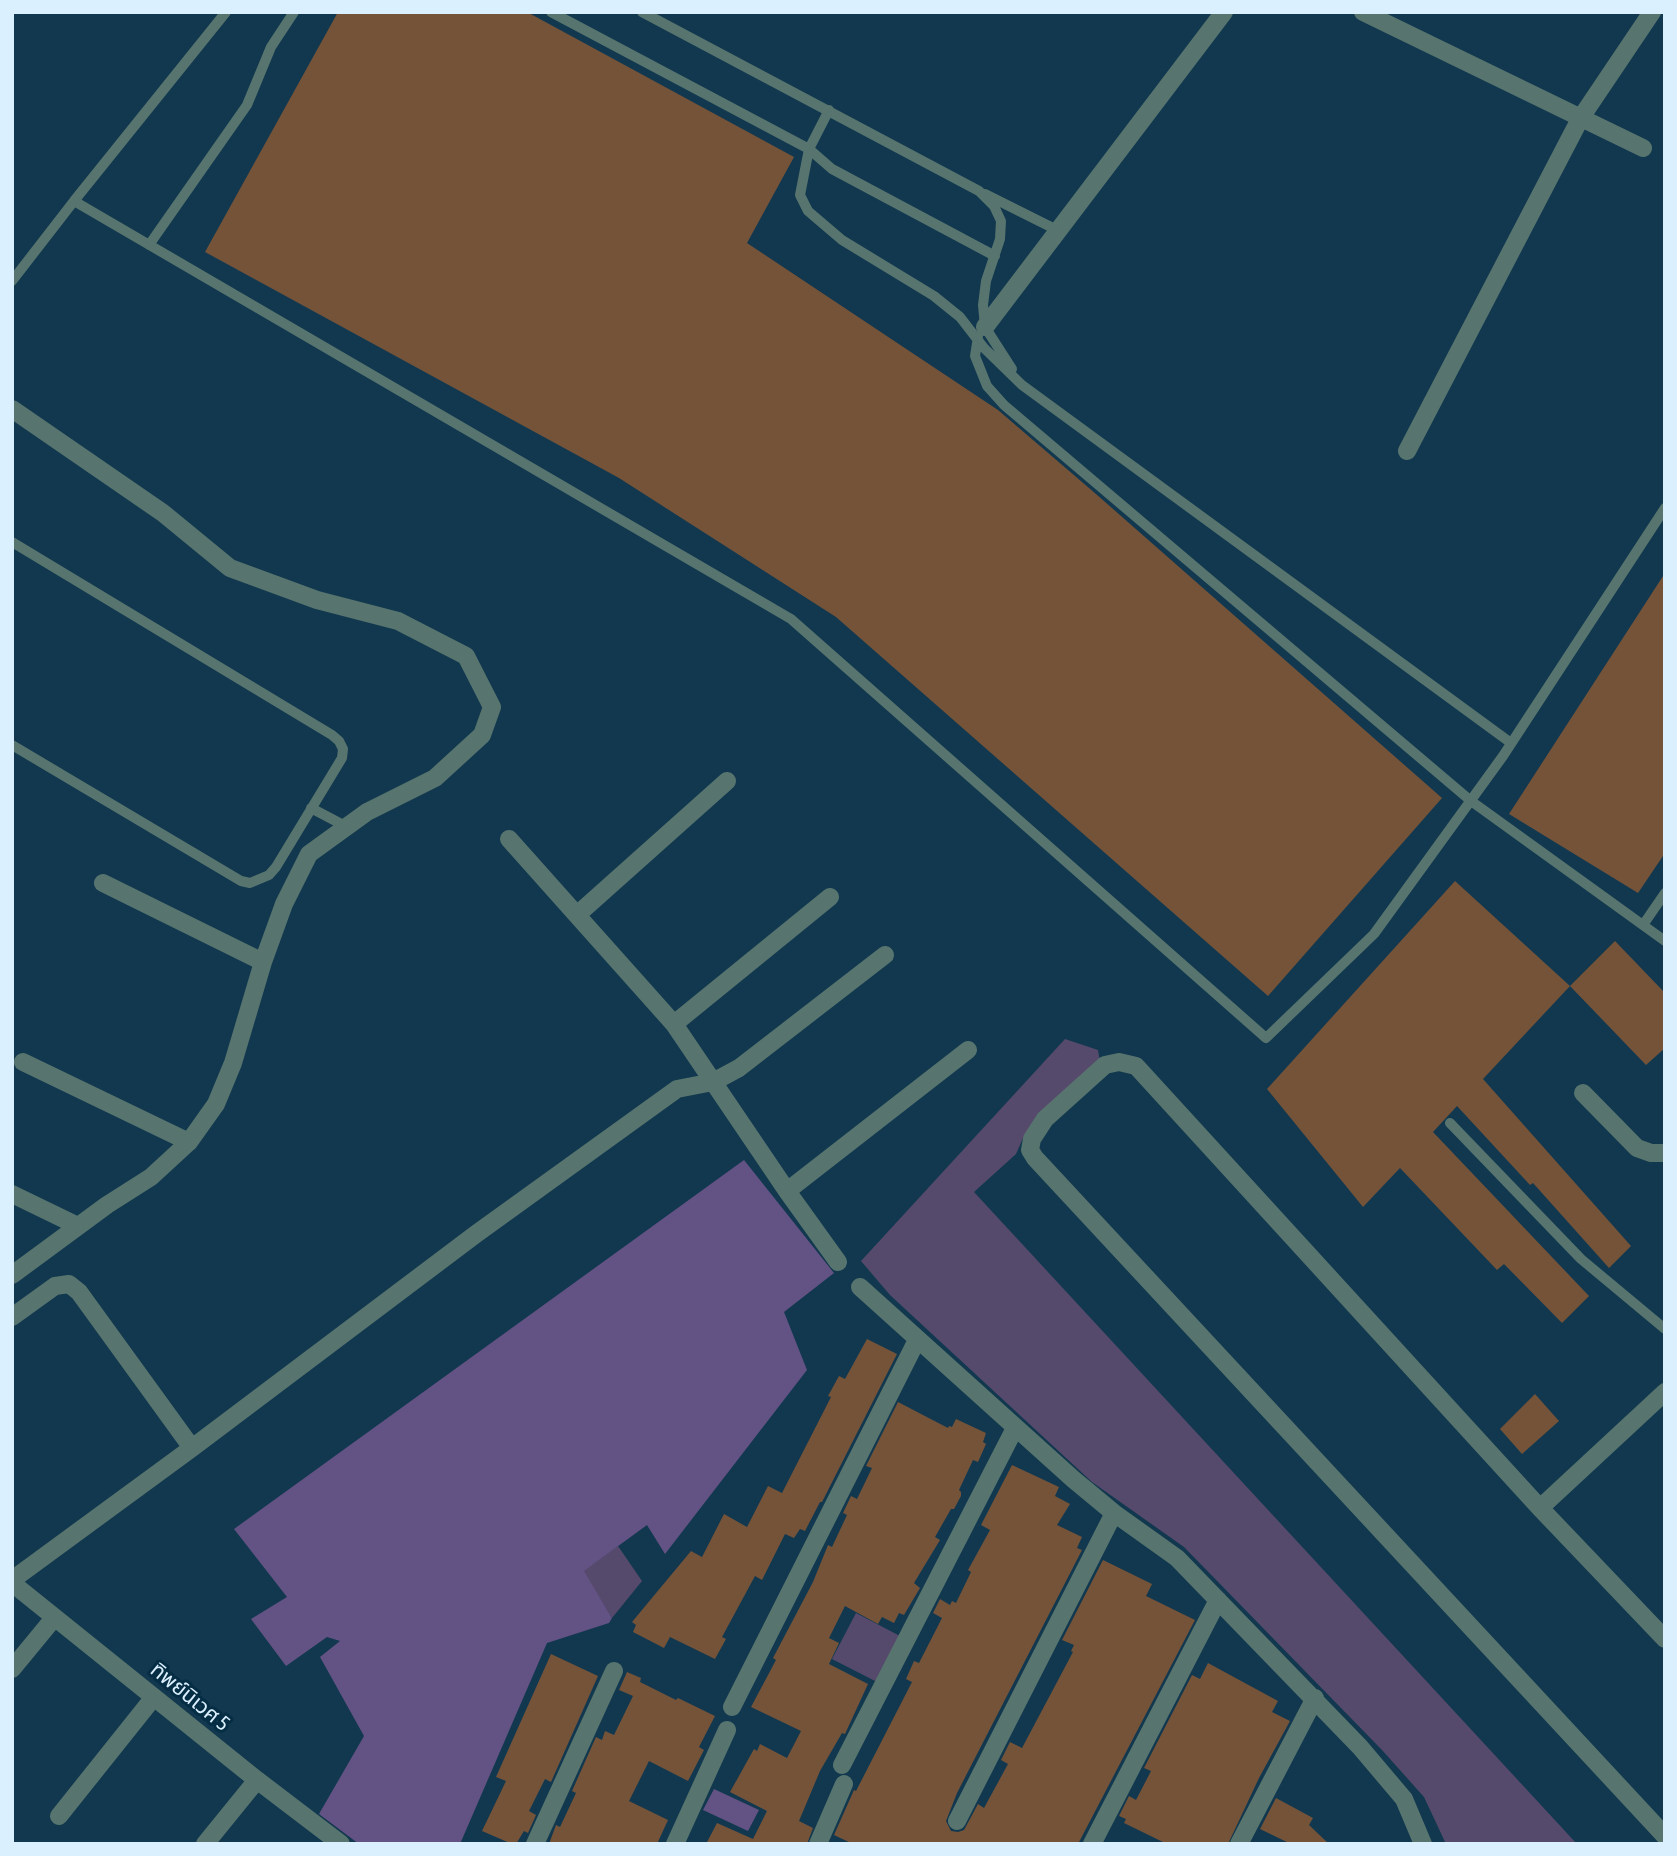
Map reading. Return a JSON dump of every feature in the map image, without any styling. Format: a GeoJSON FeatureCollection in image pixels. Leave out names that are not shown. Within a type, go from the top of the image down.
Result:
{"type":"FeatureCollection","features":[{"type":"Feature","properties":{"kind":"street"},"geometry":{"type":"LineString","coordinates":[[981,333],[1224,12]]}},
{"type":"Feature","properties":{"kind":"street"},"geometry":{"type":"LineString","coordinates":[[1363,12],[1643,148]]}},
{"type":"Feature","properties":{"kind":"street"},"geometry":{"type":"LineString","coordinates":[[1407,451],[1580,119],[1652,12]]}},
{"type":"Feature","properties":{"kind":"street"},"geometry":{"type":"LineString","coordinates":[[12,409],[163,513],[230,568],[317,600],[398,621],[466,656],[492,707],[482,735],[435,778],[367,811],[309,854],[284,904],[263,962],[233,1063],[216,1104],[189,1142],[150,1177],[78,1226],[12,1276]]}},
{"type":"Feature","properties":{"kind":"street"},"geometry":{"type":"LineString","coordinates":[[579,914],[727,781]]}},
{"type":"Feature","properties":{"kind":"street"},"geometry":{"type":"LineString","coordinates":[[509,839],[579,914],[674,1024],[838,1262]]}},
{"type":"Feature","properties":{"kind":"street"},"geometry":{"type":"LineString","coordinates":[[103,883],[263,962]]}},
{"type":"Feature","properties":{"kind":"street"},"geometry":{"type":"LineString","coordinates":[[674,1024],[831,897]]}},
{"type":"Feature","properties":{"kind":"street"},"geometry":{"type":"LineString","coordinates":[[12,1581],[475,1234],[677,1089],[713,1082],[739,1068],[885,955]]}},
{"type":"Feature","properties":{"kind":"street"},"geometry":{"type":"LineString","coordinates":[[787,1191],[968,1050]]}},
{"type":"Feature","properties":{"kind":"street"},"geometry":{"type":"LineString","coordinates":[[23,1062],[189,1142]]}},
{"type":"Feature","properties":{"kind":"street"},"geometry":{"type":"LineString","coordinates":[[1665,1639],[1540,1508],[1136,1066],[1119,1062],[1105,1065],[1045,1119],[1032,1139],[1031,1150],[1035,1158],[1665,1836]]}},
{"type":"Feature","properties":{"kind":"street"},"geometry":{"type":"LineString","coordinates":[[1583,1093],[1637,1148],[1651,1153],[1665,1153]]}},
{"type":"Feature","properties":{"kind":"street"},"geometry":{"type":"LineString","coordinates":[[12,1194],[78,1226]]}},
{"type":"Feature","properties":{"kind":"street"},"geometry":{"type":"LineString","coordinates":[[12,1317],[55,1286],[69,1284],[79,1292],[192,1448]]}},
{"type":"Feature","properties":{"kind":"street"},"geometry":{"type":"LineString","coordinates":[[860,1287],[1015,1428],[1114,1513],[1177,1558],[1315,1698],[1404,1799],[1423,1844]]}},
{"type":"Feature","properties":{"kind":"street"},"geometry":{"type":"LineString","coordinates":[[732,1707],[918,1340]]}},
{"type":"Feature","properties":{"kind":"street"},"geometry":{"type":"LineString","coordinates":[[1540,1508],[1665,1392]]}},
{"type":"Feature","properties":{"kind":"street"},"geometry":{"type":"LineString","coordinates":[[842,1765],[1015,1428]]}},
{"type":"Feature","properties":{"kind":"street"},"geometry":{"type":"LineString","coordinates":[[957,1821],[1114,1513]]}},
{"type":"Feature","properties":{"kind":"street","name":"ทิพย์นิเวศ 5"},"geometry":{"type":"LineString","coordinates":[[12,1581],[154,1698],[341,1844]]}},
{"type":"Feature","properties":{"kind":"street"},"geometry":{"type":"LineString","coordinates":[[1092,1844],[1218,1600]]}},
{"type":"Feature","properties":{"kind":"street"},"geometry":{"type":"LineString","coordinates":[[12,1669],[54,1618]]}},
{"type":"Feature","properties":{"kind":"street"},"geometry":{"type":"LineString","coordinates":[[535,1844],[614,1671]]}},
{"type":"Feature","properties":{"kind":"street"},"geometry":{"type":"LineString","coordinates":[[59,1816],[154,1698]]}},
{"type":"Feature","properties":{"kind":"street"},"geometry":{"type":"LineString","coordinates":[[1239,1844],[1315,1698]]}},
{"type":"Feature","properties":{"kind":"street"},"geometry":{"type":"LineString","coordinates":[[674,1844],[727,1730]]}},
{"type":"Feature","properties":{"kind":"street"},"geometry":{"type":"LineString","coordinates":[[205,1844],[257,1780]]}},
{"type":"Feature","properties":{"kind":"street"},"geometry":{"type":"LineString","coordinates":[[825,1841],[845,1784]]}},
{"type":"Feature","properties":{"kind":"lane"},"geometry":{"type":"LineString","coordinates":[[12,281],[226,12]]}},
{"type":"Feature","properties":{"kind":"lane"},"geometry":{"type":"LineString","coordinates":[[149,245],[247,105],[271,47],[294,12]]}},
{"type":"Feature","properties":{"kind":"lane"},"geometry":{"type":"LineString","coordinates":[[551,12],[809,149],[832,169],[995,256]]}},
{"type":"Feature","properties":{"kind":"lane"},"geometry":{"type":"LineString","coordinates":[[642,12],[1059,231]]}},
{"type":"Feature","properties":{"kind":"lane"},"geometry":{"type":"LineString","coordinates":[[829,110],[809,149],[800,195],[808,211],[842,240],[933,296],[981,333],[1022,385],[1511,743]]}},
{"type":"Feature","properties":{"kind":"lane"},"geometry":{"type":"LineString","coordinates":[[979,191],[993,206],[1001,221],[1000,239],[986,281],[981,333],[975,356],[987,386],[1004,405],[1471,801],[1665,941]]}},
{"type":"Feature","properties":{"kind":"lane"},"geometry":{"type":"LineString","coordinates":[[74,201],[791,619],[1266,1038],[1374,934],[1511,743],[1665,508]]}},
{"type":"Feature","properties":{"kind":"lane"},"geometry":{"type":"LineString","coordinates":[[12,542],[339,741],[343,749],[342,758],[276,867],[269,875],[250,883],[241,881],[12,745]]}},
{"type":"Feature","properties":{"kind":"lane"},"geometry":{"type":"LineString","coordinates":[[311,808],[346,827]]}},
{"type":"Feature","properties":{"kind":"lane"},"geometry":{"type":"LineString","coordinates":[[1643,925],[1665,893]]}},
{"type":"Feature","properties":{"kind":"lane"},"geometry":{"type":"LineString","coordinates":[[1450,1123],[1581,1259],[1665,1329]]}},
{"type":"Feature","properties":{"kind":"shaded area"},"geometry":{"type":"Polygon","coordinates":[[[1065,1039],[1098,1050],[1100,1062],[1023,1138],[1016,1154],[974,1192],[1577,1844],[1446,1844],[1424,1797],[1382,1750],[1184,1547],[1092,1482],[890,1295],[861,1261],[1065,1039]]]}},
{"type":"Feature","properties":{"kind":"shaded area"},"geometry":{"type":"Polygon","coordinates":[[[744,1160],[834,1273],[784,1312],[807,1370],[665,1554],[647,1525],[584,1571],[612,1618],[609,1623],[547,1643],[460,1844],[359,1844],[319,1814],[364,1736],[320,1657],[340,1641],[327,1637],[286,1666],[251,1619],[287,1597],[234,1529],[744,1160]]]}},
{"type":"Feature","properties":{"kind":"shaded area"},"geometry":{"type":"Polygon","coordinates":[[[618,1546],[642,1581],[612,1618],[583,1571],[618,1546]]]}},
{"type":"Feature","properties":{"kind":"shaded area"},"geometry":{"type":"Polygon","coordinates":[[[856,1613],[900,1636],[877,1682],[832,1659],[856,1613]]]}},
{"type":"Feature","properties":{"kind":"shaded area"},"geometry":{"type":"Polygon","coordinates":[[[714,1789],[759,1810],[748,1831],[703,1810],[714,1789]]]}},
{"type":"Feature","properties":{"kind":"building"},"geometry":{"type":"Polygon","coordinates":[[[338,12],[527,12],[794,157],[747,243],[998,410],[1442,798],[1268,996],[836,617],[619,478],[205,252],[338,12]]]}},
{"type":"Feature","properties":{"kind":"building"},"geometry":{"type":"Polygon","coordinates":[[[1665,573],[1665,853],[1638,893],[1509,814],[1665,573]]]}},
{"type":"Feature","properties":{"kind":"building"},"geometry":{"type":"Polygon","coordinates":[[[1455,881],[1570,986],[1483,1079],[1631,1246],[1609,1268],[1533,1183],[1530,1185],[1457,1106],[1433,1132],[1589,1296],[1562,1323],[1504,1264],[1497,1270],[1400,1168],[1363,1207],[1267,1089],[1455,881]]]}},
{"type":"Feature","properties":{"kind":"building"},"geometry":{"type":"Polygon","coordinates":[[[1615,941],[1665,993],[1665,1048],[1646,1065],[1570,986],[1615,941]]]}},
{"type":"Feature","properties":{"kind":"building"},"geometry":{"type":"Polygon","coordinates":[[[867,1339],[897,1354],[805,1531],[800,1529],[794,1538],[785,1534],[762,1580],[755,1576],[722,1637],[726,1639],[715,1659],[670,1637],[664,1648],[633,1632],[636,1625],[632,1622],[691,1551],[702,1557],[724,1514],[747,1527],[768,1486],[782,1493],[839,1376],[845,1379],[867,1339]]]}},
{"type":"Feature","properties":{"kind":"building"},"geometry":{"type":"Polygon","coordinates":[[[1535,1394],[1559,1421],[1522,1454],[1500,1429],[1535,1394]]]}},
{"type":"Feature","properties":{"kind":"building"},"geometry":{"type":"Polygon","coordinates":[[[898,1402],[948,1428],[952,1427],[956,1419],[986,1433],[983,1442],[986,1444],[978,1462],[973,1460],[959,1490],[961,1496],[935,1537],[940,1540],[914,1583],[920,1588],[904,1615],[899,1613],[894,1623],[882,1617],[878,1624],[845,1606],[829,1638],[839,1643],[829,1664],[868,1684],[845,1734],[842,1733],[820,1771],[799,1821],[813,1828],[807,1844],[706,1844],[717,1823],[753,1839],[767,1811],[730,1792],[754,1749],[757,1751],[760,1744],[787,1758],[801,1731],[751,1707],[776,1660],[773,1658],[813,1582],[828,1545],[832,1547],[847,1515],[843,1513],[851,1496],[857,1499],[872,1468],[866,1466],[898,1402]]]}},
{"type":"Feature","properties":{"kind":"building"},"geometry":{"type":"Polygon","coordinates":[[[1012,1465],[1059,1487],[1055,1496],[1070,1504],[1057,1525],[1082,1537],[1077,1548],[1082,1550],[957,1793],[946,1821],[951,1831],[964,1830],[978,1804],[984,1808],[1008,1764],[1001,1760],[1010,1742],[1022,1748],[1073,1652],[1071,1651],[1074,1645],[1062,1640],[1103,1560],[1152,1584],[1146,1596],[1195,1620],[1078,1844],[853,1844],[834,1835],[854,1790],[856,1791],[912,1682],[906,1679],[914,1661],[919,1663],[942,1618],[933,1613],[940,1599],[950,1605],[952,1601],[956,1603],[971,1572],[968,1570],[990,1530],[981,1525],[1012,1465]]]}},
{"type":"Feature","properties":{"kind":"building"},"geometry":{"type":"Polygon","coordinates":[[[551,1654],[598,1676],[551,1782],[545,1779],[529,1811],[536,1815],[528,1833],[524,1831],[516,1844],[512,1844],[482,1831],[506,1781],[496,1777],[551,1654]]]}},
{"type":"Feature","properties":{"kind":"building"},"geometry":{"type":"Polygon","coordinates":[[[1208,1663],[1278,1701],[1272,1712],[1290,1721],[1228,1844],[1167,1844],[1124,1823],[1126,1819],[1119,1816],[1129,1796],[1136,1800],[1151,1771],[1144,1768],[1192,1675],[1200,1679],[1208,1663]]]}},
{"type":"Feature","properties":{"kind":"building"},"geometry":{"type":"Polygon","coordinates":[[[627,1672],[641,1678],[640,1682],[676,1700],[678,1698],[715,1716],[699,1747],[704,1750],[688,1781],[649,1761],[629,1801],[668,1820],[657,1844],[549,1844],[556,1825],[560,1827],[576,1793],[572,1791],[596,1737],[602,1740],[605,1731],[614,1735],[633,1696],[619,1690],[627,1672]]]}},
{"type":"Feature","properties":{"kind":"building"},"geometry":{"type":"Polygon","coordinates":[[[1276,1798],[1313,1818],[1309,1825],[1329,1844],[1291,1844],[1260,1829],[1276,1798]]]}}]}
